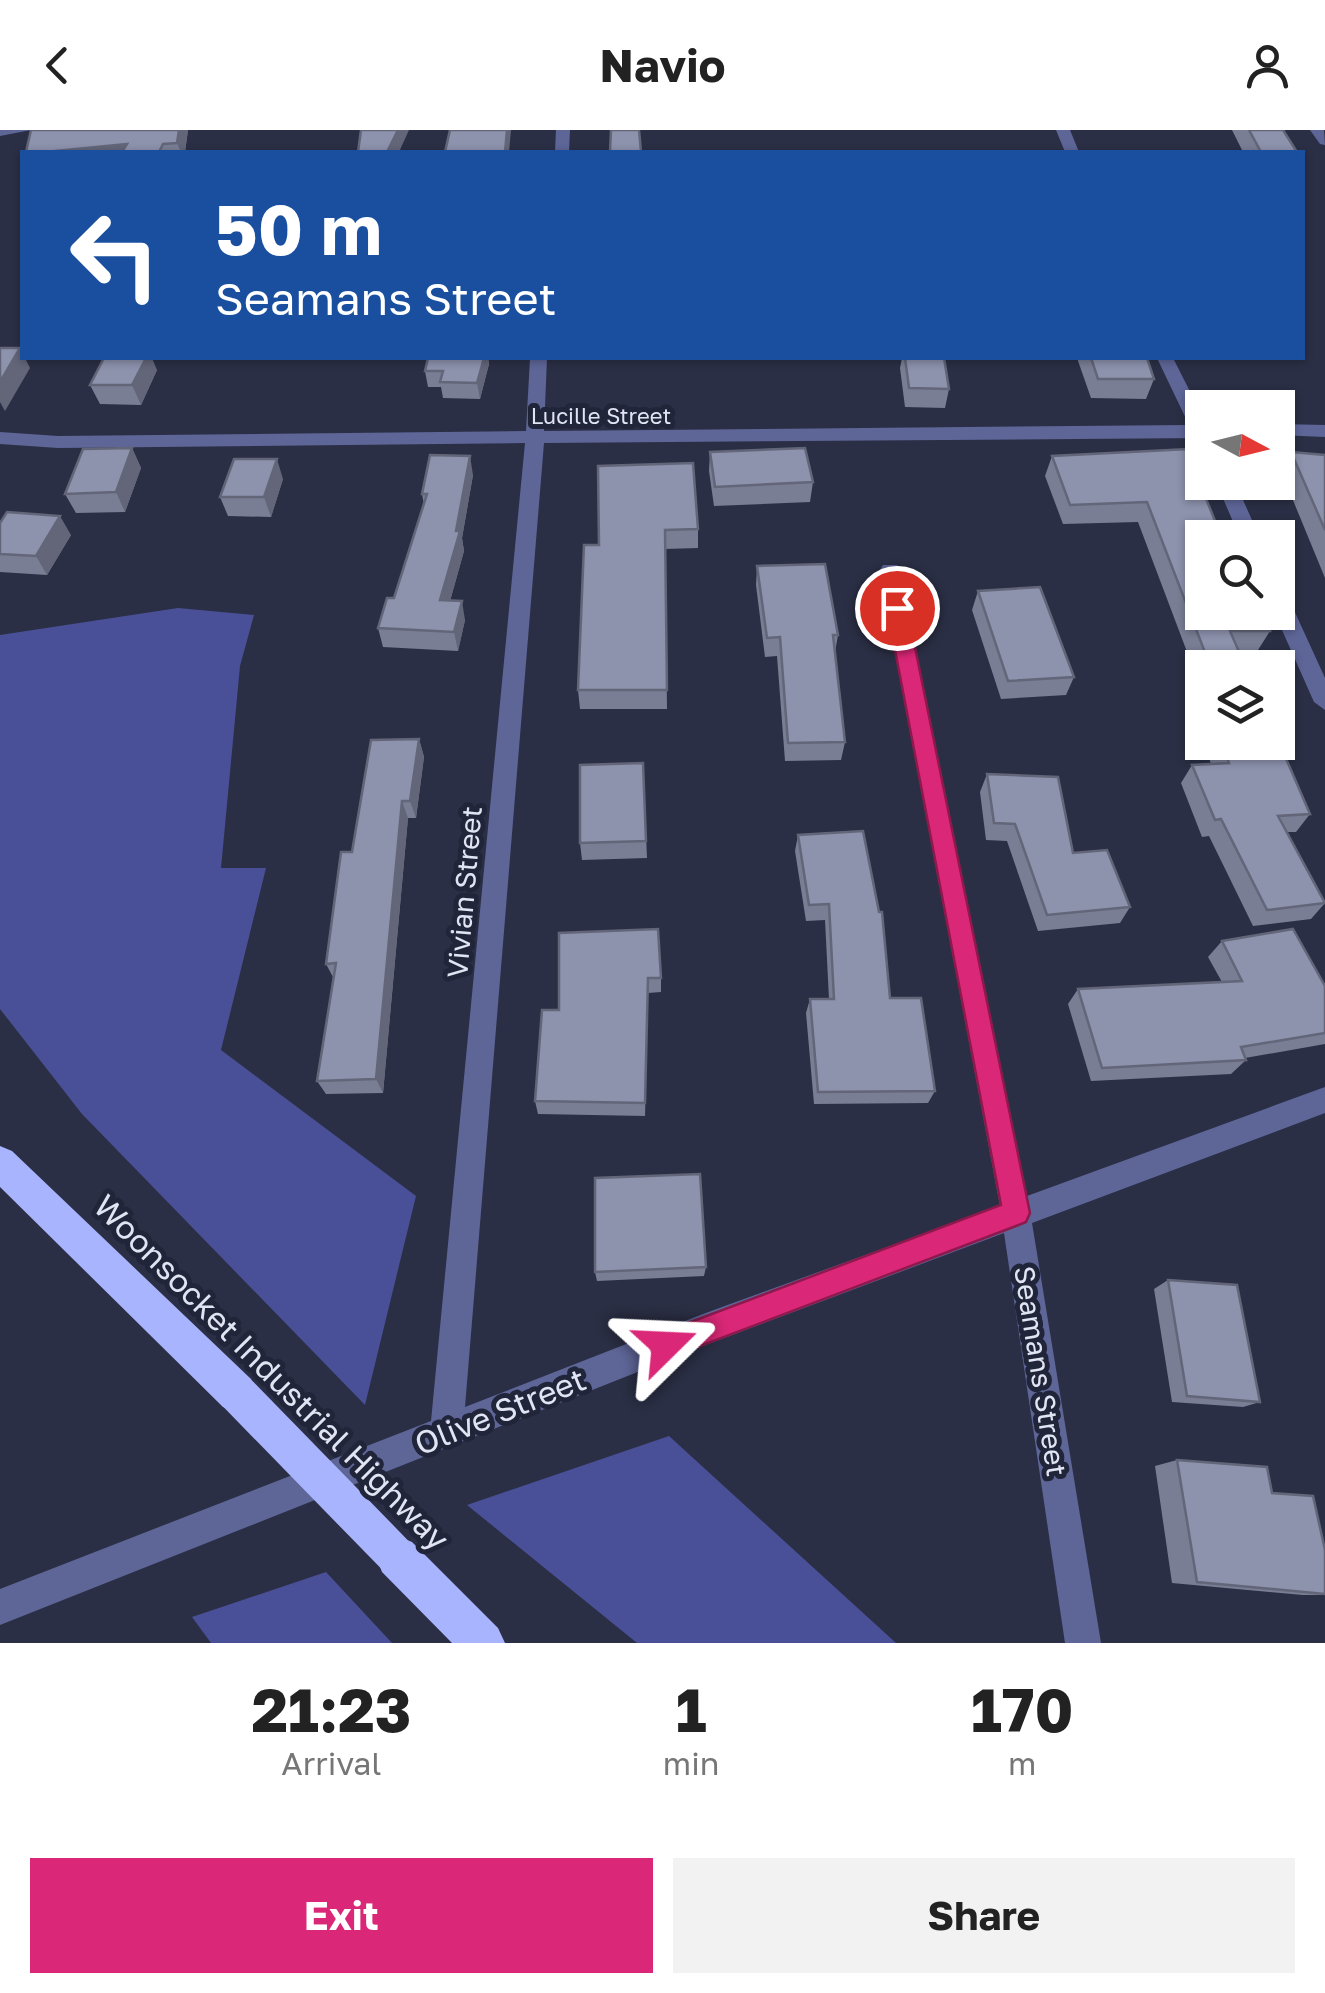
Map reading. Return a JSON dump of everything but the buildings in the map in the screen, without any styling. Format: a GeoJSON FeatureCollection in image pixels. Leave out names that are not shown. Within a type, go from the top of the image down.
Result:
{"type":"FeatureCollection","features":[{"type":"Feature","properties":{"kind":"highway","name":"Woonsocket Industrial Highway"},"geometry":{"type":"LineString","coordinates":[[0,1163],[237,1394],[483,1643]]}},
{"type":"Feature","properties":{"kind":"street"},"geometry":{"type":"LineString","coordinates":[[0,132],[24,130]]}},
{"type":"Feature","properties":{"kind":"street"},"geometry":{"type":"LineString","coordinates":[[1317,130],[1325,141]]}},
{"type":"Feature","properties":{"kind":"street","name":"Vivian Street"},"geometry":{"type":"LineString","coordinates":[[446,1432],[535,438],[538,360]]}},
{"type":"Feature","properties":{"kind":"street"},"geometry":{"type":"LineString","coordinates":[[1165,360],[1185,398]]}},
{"type":"Feature","properties":{"kind":"street"},"geometry":{"type":"LineString","coordinates":[[1295,430],[1325,430]]}},
{"type":"Feature","properties":{"kind":"street","name":"Lucille Street"},"geometry":{"type":"LineString","coordinates":[[0,438],[58,442],[1185,431]]}},
{"type":"Feature","properties":{"kind":"street","name":"Seamans Street"},"geometry":{"type":"LineString","coordinates":[[890,570],[1016,1213],[1083,1643]]}},
{"type":"Feature","properties":{"kind":"street"},"geometry":{"type":"LineString","coordinates":[[1293,630],[1325,702]]}},
{"type":"Feature","properties":{"kind":"street","name":"Olive Street"},"geometry":{"type":"LineString","coordinates":[[0,1608],[1016,1213],[1325,1100]]}},
{"type":"Feature","properties":{"kind":"shaded area"},"geometry":{"type":"Polygon","coordinates":[[[178,608],[254,615],[240,666],[221,868],[266,868],[221,1050],[416,1196],[365,1405],[82,1114],[0,1009],[0,635],[178,608]]]}},
{"type":"Feature","properties":{"kind":"shaded area"},"geometry":{"type":"Polygon","coordinates":[[[669,1436],[896,1643],[637,1643],[467,1505],[669,1436]]]}},
{"type":"Feature","properties":{"kind":"shaded area"},"geometry":{"type":"Polygon","coordinates":[[[326,1572],[392,1643],[211,1643],[192,1617],[326,1572]]]}},
{"type":"Feature","properties":{"kind":"route"},"geometry":{"type":"LineString","coordinates":[[666,1345],[1016,1213],[897,608]]}}]}
